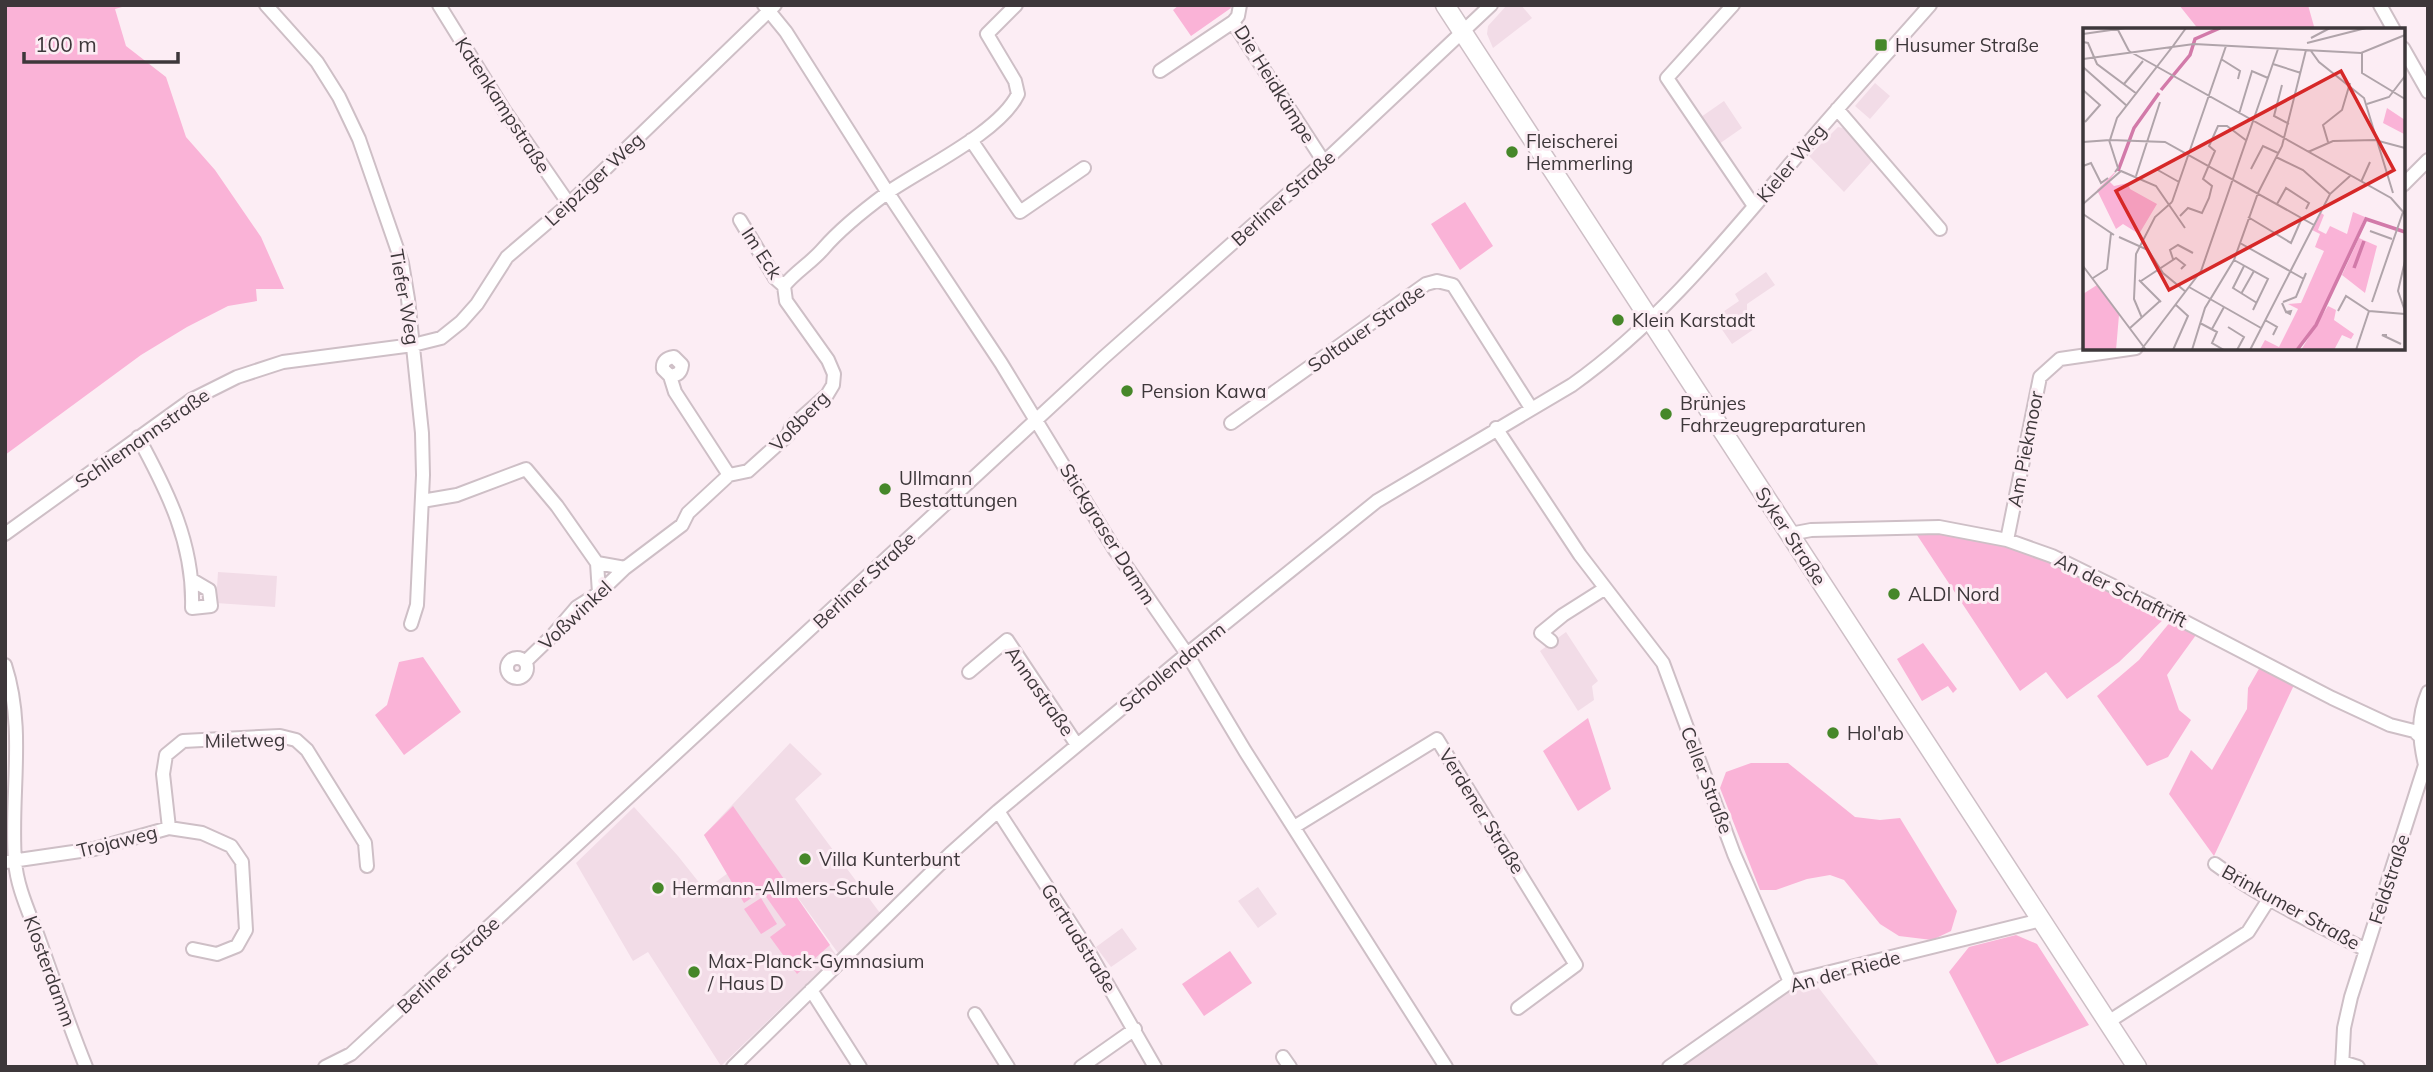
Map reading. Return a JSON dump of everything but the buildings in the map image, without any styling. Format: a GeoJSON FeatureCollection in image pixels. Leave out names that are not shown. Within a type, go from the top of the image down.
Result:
{"type":"FeatureCollection","features":[{"type":"Feature","properties":{"kind":"main road","name":"Syker Straße"},"geometry":{"type":"LineString","coordinates":[[1445,5],[2137,1067]]}},
{"type":"Feature","properties":{"kind":"street","name":"Tiefer Weg"},"geometry":{"type":"LineString","coordinates":[[266,5],[317,62],[339,97],[359,139],[402,262],[414,345],[422,433],[417,605],[411,624]]}},
{"type":"Feature","properties":{"kind":"street","name":"Katenkampstraße"},"geometry":{"type":"LineString","coordinates":[[439,5],[504,110],[569,204]]}},
{"type":"Feature","properties":{"kind":"street"},"geometry":{"type":"LineString","coordinates":[[784,286],[830,239],[888,193],[971,140],[1012,107],[1018,94],[1015,81],[987,34],[1016,5]]}},
{"type":"Feature","properties":{"kind":"street","name":"Die Heidkämpe"},"geometry":{"type":"LineString","coordinates":[[1240,5],[1238,16],[1233,22],[1324,162]]}},
{"type":"Feature","properties":{"kind":"street","name":"Berliner Straße"},"geometry":{"type":"LineString","coordinates":[[325,1067],[359,1047],[1037,419],[1324,162],[1491,5]]}},
{"type":"Feature","properties":{"kind":"street"},"geometry":{"type":"LineString","coordinates":[[1733,5],[1667,78],[1754,206]]}},
{"type":"Feature","properties":{"kind":"street","name":"Kieler Weg"},"geometry":{"type":"LineString","coordinates":[[1651,319],[1692,277],[1930,5]]}},
{"type":"Feature","properties":{"kind":"street"},"geometry":{"type":"LineString","coordinates":[[2380,5],[2392,28]]}},
{"type":"Feature","properties":{"kind":"street","name":"Leipziger Weg"},"geometry":{"type":"LineString","coordinates":[[414,345],[441,338],[461,322],[477,304],[508,257],[569,204],[769,7]]}},
{"type":"Feature","properties":{"kind":"street","name":"Stickgraser Damm"},"geometry":{"type":"LineString","coordinates":[[769,7],[1037,419],[1115,550],[1187,654],[1245,751],[1445,1066]]}},
{"type":"Feature","properties":{"kind":"street"},"geometry":{"type":"LineString","coordinates":[[1160,71],[1233,22]]}},
{"type":"Feature","properties":{"kind":"street"},"geometry":{"type":"LineString","coordinates":[[2405,52],[2428,92]]}},
{"type":"Feature","properties":{"kind":"street"},"geometry":{"type":"LineString","coordinates":[[1837,109],[1940,229]]}},
{"type":"Feature","properties":{"kind":"street"},"geometry":{"type":"LineString","coordinates":[[971,140],[1020,212],[1084,168]]}},
{"type":"Feature","properties":{"kind":"street"},"geometry":{"type":"LineString","coordinates":[[2405,183],[2428,160]]}},
{"type":"Feature","properties":{"kind":"street","name":"Im Eck"},"geometry":{"type":"LineString","coordinates":[[740,220],[775,278],[784,286]]}},
{"type":"Feature","properties":{"kind":"street","name":"Soltauer Straße"},"geometry":{"type":"LineString","coordinates":[[1231,424],[1426,284],[1437,281],[1453,285],[1531,408]]}},
{"type":"Feature","properties":{"kind":"street","name":"Voßberg"},"geometry":{"type":"LineString","coordinates":[[625,568],[682,525],[688,513],[729,475],[748,471],[788,435],[791,427],[827,395],[833,385],[834,374],[828,360],[786,301],[784,286]]}},
{"type":"Feature","properties":{"kind":"street","name":"Schollendamm"},"geometry":{"type":"LineString","coordinates":[[733,1067],[998,811],[1187,654],[1377,501],[1572,385],[1600,365],[1651,319]]}},
{"type":"Feature","properties":{"kind":"street","name":"Schliemannstraße"},"geometry":{"type":"LineString","coordinates":[[5,534],[191,400],[237,377],[283,362],[414,345]]}},
{"type":"Feature","properties":{"kind":"street","name":"Am Piekmoor"},"geometry":{"type":"LineString","coordinates":[[2007,540],[2040,377],[2060,359],[2122,350]]}},
{"type":"Feature","properties":{"kind":"street"},"geometry":{"type":"LineString","coordinates":[[670,376],[675,392],[729,475]]}},
{"type":"Feature","properties":{"kind":"street","name":"Celler Straße"},"geometry":{"type":"LineString","coordinates":[[1496,428],[1604,589],[1663,663],[1734,853],[1790,982]]}},
{"type":"Feature","properties":{"kind":"street"},"geometry":{"type":"LineString","coordinates":[[138,438],[160,477],[174,510],[192,580]]}},
{"type":"Feature","properties":{"kind":"street"},"geometry":{"type":"LineString","coordinates":[[422,501],[457,495],[526,469],[557,506],[597,563],[599,593]]}},
{"type":"Feature","properties":{"kind":"street","name":"An der Schaftrift"},"geometry":{"type":"LineString","coordinates":[[1790,534],[1811,530],[1939,527],[2007,540],[2052,556],[2332,698],[2390,725],[2414,731],[2423,740]]}},
{"type":"Feature","properties":{"kind":"street"},"geometry":{"type":"LineString","coordinates":[[597,563],[625,568]]}},
{"type":"Feature","properties":{"kind":"street","name":"Voßwinkel"},"geometry":{"type":"LineString","coordinates":[[525,662],[577,607],[599,593],[625,568]]}},
{"type":"Feature","properties":{"kind":"street"},"geometry":{"type":"LineString","coordinates":[[1551,641],[1541,633],[1563,615],[1604,589]]}},
{"type":"Feature","properties":{"kind":"street","name":"Annastraße"},"geometry":{"type":"LineString","coordinates":[[969,672],[1007,640],[1077,745]]}},
{"type":"Feature","properties":{"kind":"street","name":"Klosterdamm"},"geometry":{"type":"LineString","coordinates":[[5,665],[11,686],[17,748],[10,862],[60,1003],[86,1067]]}},
{"type":"Feature","properties":{"kind":"street","name":"Feldstraße"},"geometry":{"type":"LineString","coordinates":[[2342,1065],[2344,1028],[2351,997],[2425,765],[2420,710],[2428,692]]}},
{"type":"Feature","properties":{"kind":"street","name":"Miletweg"},"geometry":{"type":"LineString","coordinates":[[169,828],[163,774],[166,755],[183,741],[280,736],[296,740],[307,750],[365,843],[367,866]]}},
{"type":"Feature","properties":{"kind":"street","name":"Verdener Straße"},"geometry":{"type":"LineString","coordinates":[[1294,827],[1437,739],[1576,965],[1518,1008]]}},
{"type":"Feature","properties":{"kind":"street","name":"Gertrudstraße"},"geometry":{"type":"LineString","coordinates":[[998,811],[1086,947],[1155,1067]]}},
{"type":"Feature","properties":{"kind":"street","name":"Trojaweg"},"geometry":{"type":"LineString","coordinates":[[10,862],[94,849],[169,828],[202,833],[231,846],[242,862],[246,930],[237,946],[217,954],[193,949]]}},
{"type":"Feature","properties":{"kind":"street","name":"Brinkumer Straße"},"geometry":{"type":"LineString","coordinates":[[2215,864],[2269,899],[2366,950]]}},
{"type":"Feature","properties":{"kind":"street"},"geometry":{"type":"LineString","coordinates":[[2108,1022],[2248,932],[2269,899]]}},
{"type":"Feature","properties":{"kind":"street","name":"An der Riede"},"geometry":{"type":"LineString","coordinates":[[1669,1067],[1790,982],[2041,920]]}},
{"type":"Feature","properties":{"kind":"street"},"geometry":{"type":"LineString","coordinates":[[811,990],[860,1067]]}},
{"type":"Feature","properties":{"kind":"street"},"geometry":{"type":"LineString","coordinates":[[975,1014],[1008,1067]]}},
{"type":"Feature","properties":{"kind":"street"},"geometry":{"type":"LineString","coordinates":[[1081,1067],[1135,1029]]}},
{"type":"Feature","properties":{"kind":"street"},"geometry":{"type":"LineString","coordinates":[[2342,1065],[2358,1067]]}},
{"type":"Feature","properties":{"kind":"shaded area"},"geometry":{"type":"Polygon","coordinates":[[[5,5],[129,5],[115,9],[126,46],[166,77],[186,137],[215,170],[261,237],[284,289],[256,289],[257,301],[228,306],[187,327],[141,355],[5,455],[5,5]]]}},
{"type":"Feature","properties":{"kind":"shaded area"},"geometry":{"type":"Polygon","coordinates":[[[1179,5],[1230,5],[1231,8],[1191,36],[1173,10],[1179,5]]]}},
{"type":"Feature","properties":{"kind":"shaded area"},"geometry":{"type":"Polygon","coordinates":[[[1507,5],[1521,5],[1532,18],[1493,48],[1487,34],[1488,26],[1507,5]]]}},
{"type":"Feature","properties":{"kind":"shaded area"},"geometry":{"type":"Polygon","coordinates":[[[2179,5],[2308,5],[2314,28],[2197,28],[2179,5]]]}},
{"type":"Feature","properties":{"kind":"shaded area"},"geometry":{"type":"Polygon","coordinates":[[[1875,83],[1890,96],[1870,119],[1855,106],[1875,83]]]}},
{"type":"Feature","properties":{"kind":"shaded area"},"geometry":{"type":"Polygon","coordinates":[[[1724,101],[1742,128],[1719,144],[1701,117],[1724,101]]]}},
{"type":"Feature","properties":{"kind":"shaded area"},"geometry":{"type":"Polygon","coordinates":[[[1838,127],[1843,128],[1872,161],[1844,192],[1809,156],[1838,127]]]}},
{"type":"Feature","properties":{"kind":"shaded area"},"geometry":{"type":"Polygon","coordinates":[[[1465,202],[1493,246],[1460,270],[1431,224],[1465,202]]]}},
{"type":"Feature","properties":{"kind":"shaded area"},"geometry":{"type":"Polygon","coordinates":[[[1766,272],[1775,285],[1747,304],[1747,312],[1757,327],[1732,344],[1714,318],[1739,301],[1735,294],[1766,272]]]}},
{"type":"Feature","properties":{"kind":"shaded area"},"geometry":{"type":"Polygon","coordinates":[[[1915,532],[1969,537],[2010,547],[2078,574],[2165,618],[2119,662],[2067,699],[2046,672],[2020,691],[1915,532]]]}},
{"type":"Feature","properties":{"kind":"shaded area"},"geometry":{"type":"Polygon","coordinates":[[[218,572],[277,576],[275,607],[216,603],[218,572]]]}},
{"type":"Feature","properties":{"kind":"shaded area"},"geometry":{"type":"Polygon","coordinates":[[[2171,621],[2196,635],[2167,675],[2179,710],[2191,720],[2168,757],[2147,766],[2097,696],[2139,660],[2171,621]]]}},
{"type":"Feature","properties":{"kind":"shaded area"},"geometry":{"type":"Polygon","coordinates":[[[1566,632],[1598,681],[1592,686],[1594,700],[1578,711],[1540,651],[1566,632]]]}},
{"type":"Feature","properties":{"kind":"shaded area"},"geometry":{"type":"Polygon","coordinates":[[[1923,643],[1957,689],[1953,693],[1948,686],[1922,701],[1897,659],[1923,643]]]}},
{"type":"Feature","properties":{"kind":"shaded area"},"geometry":{"type":"Polygon","coordinates":[[[423,657],[461,712],[404,755],[375,715],[387,705],[399,662],[423,657]]]}},
{"type":"Feature","properties":{"kind":"shaded area"},"geometry":{"type":"Polygon","coordinates":[[[2260,667],[2294,685],[2214,856],[2169,794],[2191,750],[2212,770],[2247,709],[2248,688],[2260,667]]]}},
{"type":"Feature","properties":{"kind":"shaded area"},"geometry":{"type":"Polygon","coordinates":[[[1588,718],[1611,789],[1578,811],[1543,751],[1588,718]]]}},
{"type":"Feature","properties":{"kind":"shaded area"},"geometry":{"type":"Polygon","coordinates":[[[790,743],[822,774],[795,799],[880,913],[838,953],[791,888],[836,955],[721,1066],[648,952],[633,961],[576,863],[634,807],[705,890],[728,873],[704,835],[790,743]]]}},
{"type":"Feature","properties":{"kind":"shaded area"},"geometry":{"type":"Polygon","coordinates":[[[1751,763],[1788,763],[1855,817],[1880,820],[1900,818],[1957,911],[1951,931],[1932,940],[1899,936],[1880,924],[1844,880],[1830,875],[1807,879],[1776,890],[1760,890],[1720,788],[1726,772],[1751,763]]]}},
{"type":"Feature","properties":{"kind":"shaded area"},"geometry":{"type":"Polygon","coordinates":[[[733,806],[830,945],[797,974],[770,937],[786,925],[762,891],[744,903],[704,835],[733,806]]]}},
{"type":"Feature","properties":{"kind":"shaded area"},"geometry":{"type":"Polygon","coordinates":[[[1258,887],[1277,914],[1258,928],[1238,901],[1258,887]]]}},
{"type":"Feature","properties":{"kind":"shaded area"},"geometry":{"type":"Polygon","coordinates":[[[761,898],[777,924],[761,934],[744,909],[761,898]]]}},
{"type":"Feature","properties":{"kind":"shaded area"},"geometry":{"type":"Polygon","coordinates":[[[1122,928],[1137,949],[1111,967],[1096,947],[1122,928]]]}},
{"type":"Feature","properties":{"kind":"shaded area"},"geometry":{"type":"Polygon","coordinates":[[[2016,935],[2037,944],[2089,1025],[1997,1064],[1949,972],[1969,947],[2016,935]]]}},
{"type":"Feature","properties":{"kind":"shaded area"},"geometry":{"type":"Polygon","coordinates":[[[1230,951],[1252,983],[1204,1016],[1182,984],[1230,951]]]}},
{"type":"Feature","properties":{"kind":"shaded area"},"geometry":{"type":"Polygon","coordinates":[[[1815,983],[1880,1067],[1678,1067],[1791,989],[1815,983]]]}},
{"type":"Feature","properties":{"kind":"place","name":"Husumer Straße"},"geometry":{"type":"Point","coordinates":[1881,45]}},
{"type":"Feature","properties":{"kind":"place","name":"Fleischerei Hemmerling"},"geometry":{"type":"Point","coordinates":[1512,152]}},
{"type":"Feature","properties":{"kind":"place","name":"Klein Karstadt"},"geometry":{"type":"Point","coordinates":[1618,320]}},
{"type":"Feature","properties":{"kind":"place","name":"Pension Kawa"},"geometry":{"type":"Point","coordinates":[1127,391]}},
{"type":"Feature","properties":{"kind":"place","name":"Brünjes Fahrzeugreparaturen"},"geometry":{"type":"Point","coordinates":[1666,414]}},
{"type":"Feature","properties":{"kind":"place","name":"Ullmann Bestattungen"},"geometry":{"type":"Point","coordinates":[885,489]}},
{"type":"Feature","properties":{"kind":"place","name":"ALDI Nord"},"geometry":{"type":"Point","coordinates":[1894,594]}},
{"type":"Feature","properties":{"kind":"place","name":"Hol'ab"},"geometry":{"type":"Point","coordinates":[1833,733]}},
{"type":"Feature","properties":{"kind":"place","name":"Villa Kunterbunt"},"geometry":{"type":"Point","coordinates":[805,859]}},
{"type":"Feature","properties":{"kind":"place","name":"Hermann-Allmers-Schule"},"geometry":{"type":"Point","coordinates":[658,888]}},
{"type":"Feature","properties":{"kind":"place","name":"Max-Planck-Gymnasium / Haus D"},"geometry":{"type":"Point","coordinates":[694,972]}}]}
